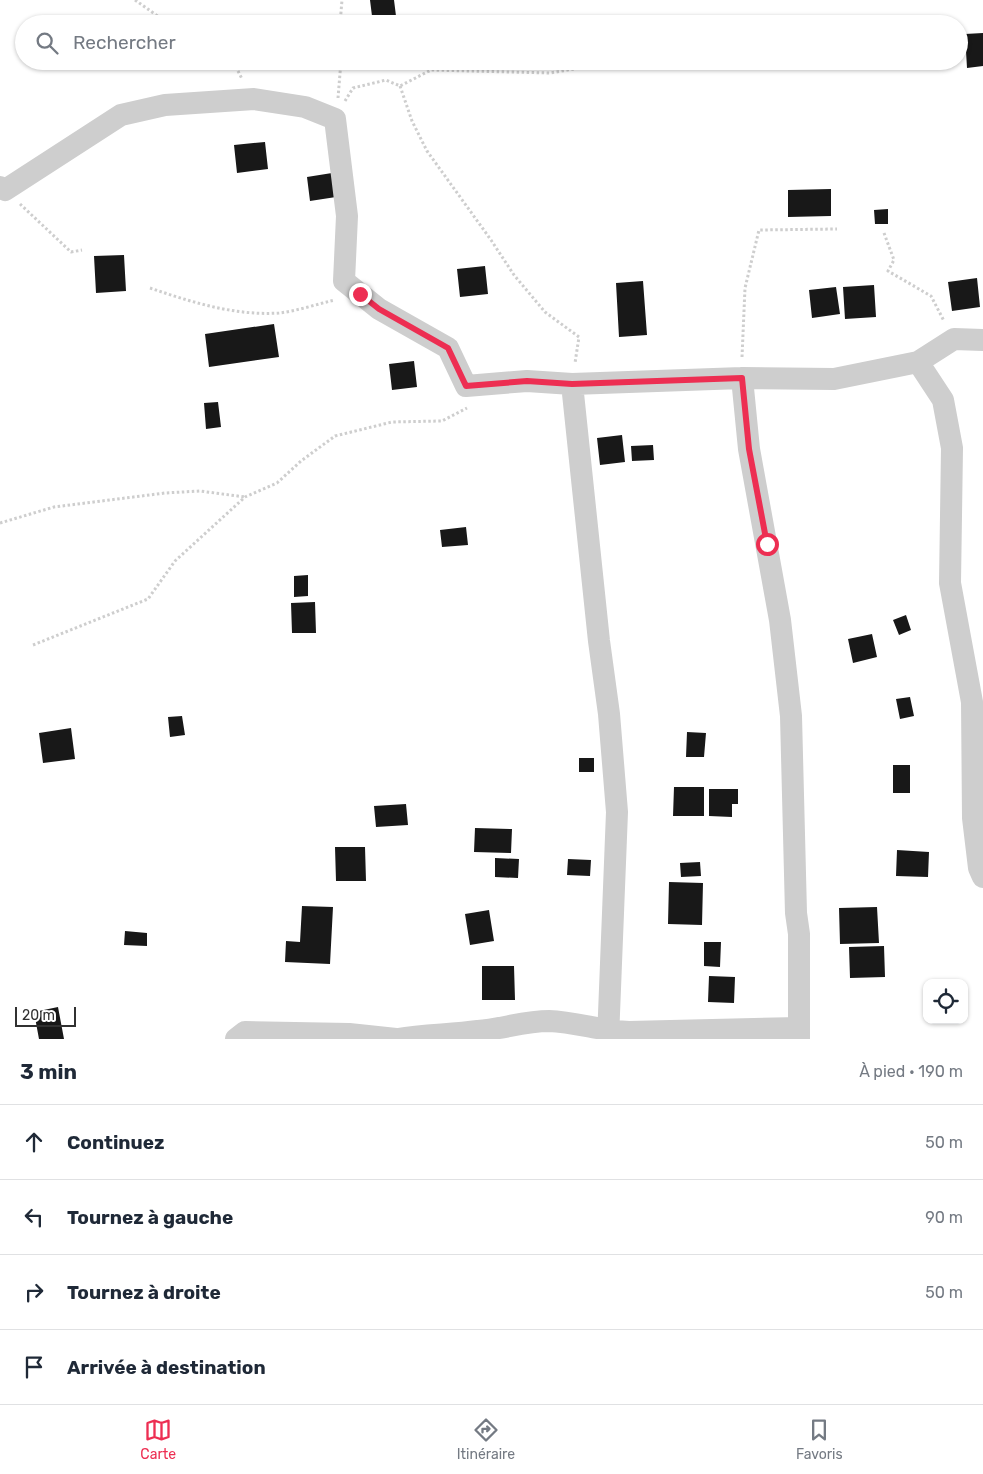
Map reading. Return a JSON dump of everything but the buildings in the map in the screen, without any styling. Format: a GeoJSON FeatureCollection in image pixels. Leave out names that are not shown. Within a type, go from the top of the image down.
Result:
{"type":"FeatureCollection","features":[{"type":"Feature","properties":{"kind":"street"},"geometry":{"type":"LineString","coordinates":[[2,188],[121,115],[165,105],[254,99],[305,108],[335,119],[347,216],[344,281],[379,309],[448,348],[466,386],[527,381],[572,384],[742,378],[834,379],[918,362],[954,339],[983,340]]}},
{"type":"Feature","properties":{"kind":"street"},"geometry":{"type":"LineString","coordinates":[[918,362],[943,400],[952,448],[950,583],[972,702],[979,868],[983,877]]}},
{"type":"Feature","properties":{"kind":"street"},"geometry":{"type":"LineString","coordinates":[[236,1039],[246,1032],[349,1034],[397,1039],[478,1031],[512,1031],[548,1021],[573,1024],[608,1035],[799,1034],[799,934],[796,913],[790,716],[780,620],[749,449],[742,378]]}},
{"type":"Feature","properties":{"kind":"street"},"geometry":{"type":"LineString","coordinates":[[572,384],[599,641],[609,714],[617,812],[617,862],[608,1035]]}},
{"type":"Feature","properties":{"kind":"path"},"geometry":{"type":"LineString","coordinates":[[135,0],[157,15]]}},
{"type":"Feature","properties":{"kind":"path"},"geometry":{"type":"LineString","coordinates":[[341,15],[342,0]]}},
{"type":"Feature","properties":{"kind":"path"},"geometry":{"type":"LineString","coordinates":[[335,119],[340,70]]}},
{"type":"Feature","properties":{"kind":"path"},"geometry":{"type":"LineString","coordinates":[[400,86],[431,70],[550,73],[568,70]]}},
{"type":"Feature","properties":{"kind":"path"},"geometry":{"type":"LineString","coordinates":[[335,119],[353,88],[386,80],[400,86],[412,121],[427,150],[514,275],[545,312],[579,337],[572,384]]}},
{"type":"Feature","properties":{"kind":"path"},"geometry":{"type":"LineString","coordinates":[[2,188],[71,252],[82,250]]}},
{"type":"Feature","properties":{"kind":"path"},"geometry":{"type":"LineString","coordinates":[[742,378],[745,288],[758,230],[837,229]]}},
{"type":"Feature","properties":{"kind":"path"},"geometry":{"type":"LineString","coordinates":[[884,233],[894,260],[888,271],[931,296],[954,339]]}},
{"type":"Feature","properties":{"kind":"path"},"geometry":{"type":"LineString","coordinates":[[150,288],[208,306],[233,310],[279,312],[360,294]]}},
{"type":"Feature","properties":{"kind":"path"},"geometry":{"type":"LineString","coordinates":[[32,645],[148,600],[174,561],[245,497],[277,483],[301,461],[336,436],[392,422],[442,421],[472,406]]}},
{"type":"Feature","properties":{"kind":"path"},"geometry":{"type":"LineString","coordinates":[[0,523],[54,507],[165,493],[200,491],[245,497]]}},
{"type":"Feature","properties":{"kind":"route"},"geometry":{"type":"LineString","coordinates":[[360,294],[379,309],[448,348],[466,386],[527,381],[572,384],[742,378],[749,449],[767,544]]}}]}
